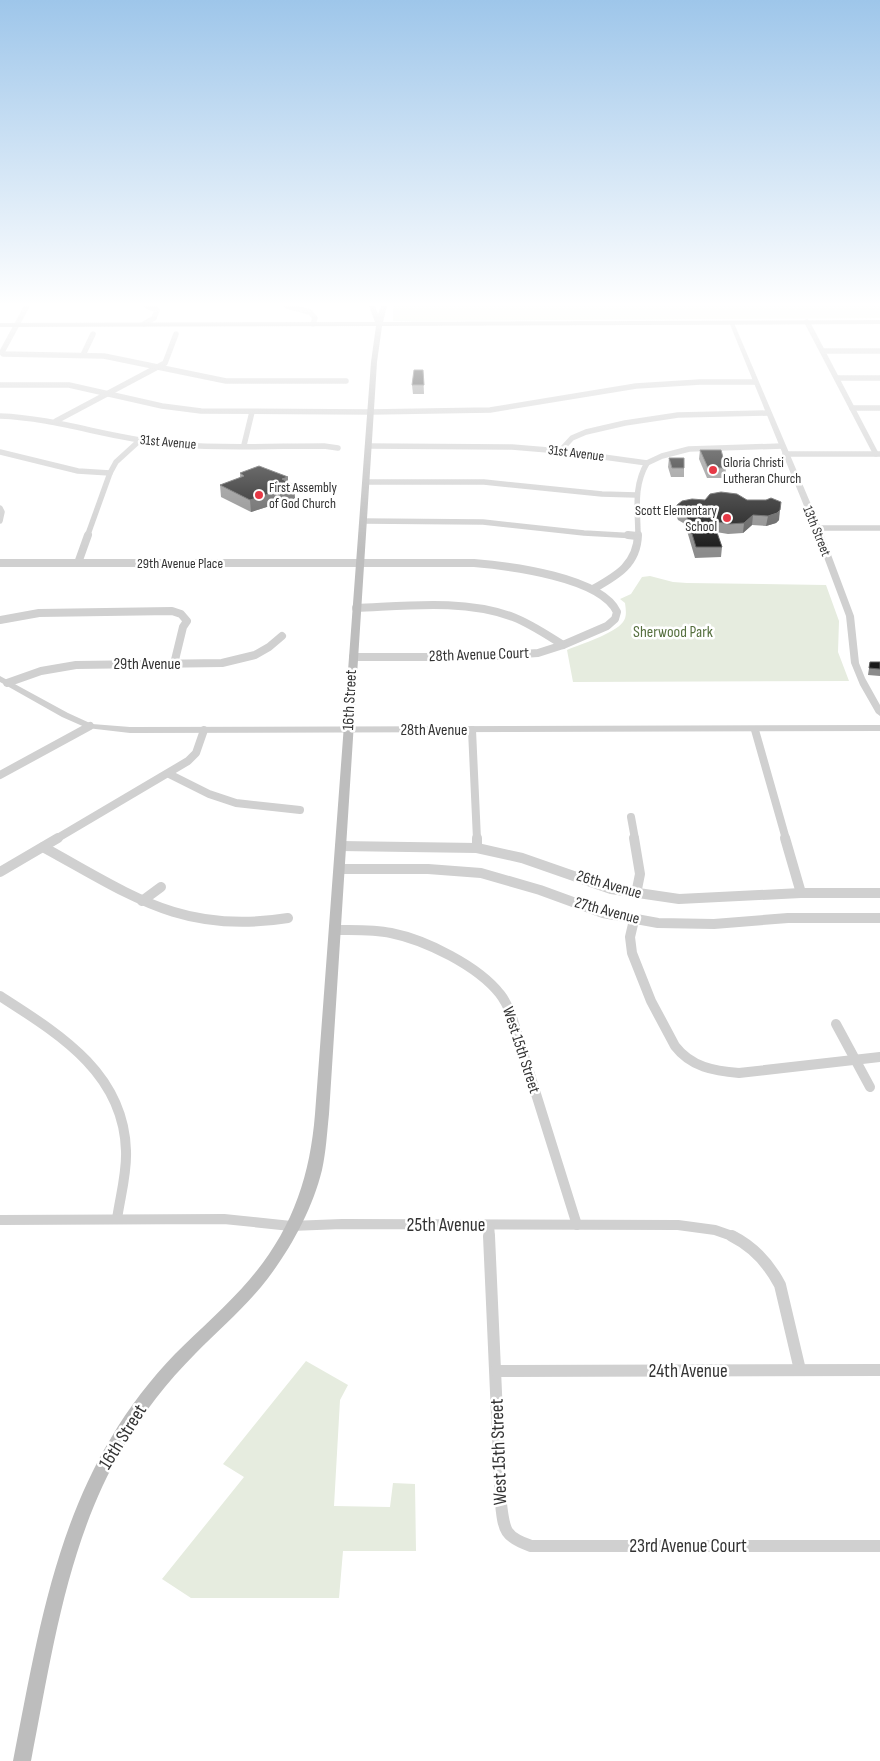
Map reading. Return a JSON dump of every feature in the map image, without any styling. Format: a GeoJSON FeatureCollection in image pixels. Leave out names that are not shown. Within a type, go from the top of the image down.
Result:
{"type":"FeatureCollection","features":[{"type":"Feature","properties":{"kind":"main road","name":"16th Street"},"geometry":{"type":"LineString","coordinates":[[22,1761],[61,1573],[79,1518],[95,1483],[136,1412],[168,1372],[256,1282],[273,1257],[307,1196],[317,1159],[373,388]]}},
{"type":"Feature","properties":{"kind":"street"},"geometry":{"type":"LineString","coordinates":[[83,388],[177,409],[252,412],[371,412],[490,410],[623,388]]}},
{"type":"Feature","properties":{"kind":"street"},"geometry":{"type":"LineString","coordinates":[[56,421],[120,388]]}},
{"type":"Feature","properties":{"kind":"street","name":"13th Street"},"geometry":{"type":"LineString","coordinates":[[758,388],[817,528],[850,616],[853,627],[853,655],[856,666],[880,713]]}},
{"type":"Feature","properties":{"kind":"street"},"geometry":{"type":"LineString","coordinates":[[842,388],[878,454]]}},
{"type":"Feature","properties":{"kind":"street"},"geometry":{"type":"LineString","coordinates":[[852,408],[880,408]]}},
{"type":"Feature","properties":{"kind":"street"},"geometry":{"type":"LineString","coordinates":[[244,446],[252,412]]}},
{"type":"Feature","properties":{"kind":"street"},"geometry":{"type":"LineString","coordinates":[[560,451],[572,438],[586,432],[625,423],[678,415],[768,413]]}},
{"type":"Feature","properties":{"kind":"street","name":"31st Avenue"},"geometry":{"type":"LineString","coordinates":[[0,416],[31,417],[56,421],[139,440],[184,444],[324,446],[338,448]]}},
{"type":"Feature","properties":{"kind":"street"},"geometry":{"type":"LineString","coordinates":[[78,563],[110,473],[116,462],[139,440]]}},
{"type":"Feature","properties":{"kind":"street","name":"31st Avenue"},"geometry":{"type":"LineString","coordinates":[[368,446],[498,446],[560,451],[647,463],[662,456],[689,449],[721,446],[878,454]]}},
{"type":"Feature","properties":{"kind":"street"},"geometry":{"type":"LineString","coordinates":[[0,452],[78,471],[110,473]]}},
{"type":"Feature","properties":{"kind":"street"},"geometry":{"type":"LineString","coordinates":[[361,562],[466,562],[508,566],[556,576],[592,589],[620,573],[630,563],[635,554],[637,536],[637,480],[647,463]]}},
{"type":"Feature","properties":{"kind":"street"},"geometry":{"type":"LineString","coordinates":[[366,482],[484,482],[602,494],[636,495]]}},
{"type":"Feature","properties":{"kind":"street"},"geometry":{"type":"LineString","coordinates":[[0,508],[2,512],[0,521]]}},
{"type":"Feature","properties":{"kind":"street"},"geometry":{"type":"LineString","coordinates":[[363,521],[483,522],[584,533],[637,536]]}},
{"type":"Feature","properties":{"kind":"street"},"geometry":{"type":"LineString","coordinates":[[817,528],[880,528]]}},
{"type":"Feature","properties":{"kind":"street","name":"29th Avenue Place"},"geometry":{"type":"LineString","coordinates":[[0,563],[361,562]]}},
{"type":"Feature","properties":{"kind":"street","name":"28th Avenue Court"},"geometry":{"type":"LineString","coordinates":[[353,657],[515,656],[538,653],[563,645],[607,626],[615,620],[617,612],[615,605],[592,589]]}},
{"type":"Feature","properties":{"kind":"street"},"geometry":{"type":"LineString","coordinates":[[356,608],[460,608],[489,610],[515,618],[563,645]]}},
{"type":"Feature","properties":{"kind":"street"},"geometry":{"type":"LineString","coordinates":[[0,620],[39,613],[172,611],[181,614],[187,621],[183,628],[174,664]]}},
{"type":"Feature","properties":{"kind":"street","name":"29th Avenue"},"geometry":{"type":"LineString","coordinates":[[3,682],[55,666],[234,661],[265,650],[282,636]]}},
{"type":"Feature","properties":{"kind":"street","name":"28th Avenue"},"geometry":{"type":"LineString","coordinates":[[3,682],[90,726],[130,730],[755,730],[880,728]]}},
{"type":"Feature","properties":{"kind":"street"},"geometry":{"type":"LineString","coordinates":[[0,775],[90,726]]}},
{"type":"Feature","properties":{"kind":"street"},"geometry":{"type":"LineString","coordinates":[[0,872],[169,774],[196,753],[204,730]]}},
{"type":"Feature","properties":{"kind":"street"},"geometry":{"type":"LineString","coordinates":[[472,730],[477,848]]}},
{"type":"Feature","properties":{"kind":"street"},"geometry":{"type":"LineString","coordinates":[[755,730],[802,893]]}},
{"type":"Feature","properties":{"kind":"street"},"geometry":{"type":"LineString","coordinates":[[169,774],[229,801],[263,808],[300,810]]}},
{"type":"Feature","properties":{"kind":"street"},"geometry":{"type":"LineString","coordinates":[[631,817],[640,874],[636,894]]}},
{"type":"Feature","properties":{"kind":"street","name":"26th Avenue"},"geometry":{"type":"LineString","coordinates":[[340,846],[477,848],[522,858],[595,884],[636,894],[678,900],[802,893],[880,893]]}},
{"type":"Feature","properties":{"kind":"street"},"geometry":{"type":"LineString","coordinates":[[43,847],[142,901],[179,915],[216,922],[265,922],[288,918]]}},
{"type":"Feature","properties":{"kind":"street","name":"27th Avenue"},"geometry":{"type":"LineString","coordinates":[[339,869],[428,869],[480,873],[540,890],[582,906],[634,920],[678,924],[714,924],[772,919],[880,918]]}},
{"type":"Feature","properties":{"kind":"street"},"geometry":{"type":"LineString","coordinates":[[142,901],[161,886]]}},
{"type":"Feature","properties":{"kind":"street"},"geometry":{"type":"LineString","coordinates":[[634,920],[630,943],[635,961],[668,1038],[680,1054],[687,1059],[723,1072],[739,1073],[880,1057]]}},
{"type":"Feature","properties":{"kind":"street","name":"West 15th Street"},"geometry":{"type":"LineString","coordinates":[[334,930],[370,930],[391,933],[417,941],[482,976],[500,993],[511,1014],[577,1225]]}},
{"type":"Feature","properties":{"kind":"street"},"geometry":{"type":"LineString","coordinates":[[0,996],[80,1052],[97,1069],[114,1096],[124,1123],[126,1151],[117,1219]]}},
{"type":"Feature","properties":{"kind":"street"},"geometry":{"type":"LineString","coordinates":[[836,1024],[870,1087]]}},
{"type":"Feature","properties":{"kind":"street","name":"25th Avenue"},"geometry":{"type":"LineString","coordinates":[[0,1220],[224,1219],[291,1226],[342,1224],[703,1227],[736,1238],[752,1248],[768,1264],[780,1285],[800,1370]]}},
{"type":"Feature","properties":{"kind":"street","name":"West 15th Street"},"geometry":{"type":"LineString","coordinates":[[489,1225],[503,1529]]}},
{"type":"Feature","properties":{"kind":"street","name":"24th Avenue"},"geometry":{"type":"LineString","coordinates":[[496,1371],[880,1370]]}},
{"type":"Feature","properties":{"kind":"street","name":"23rd Avenue Court"},"geometry":{"type":"LineString","coordinates":[[503,1529],[511,1540],[531,1546],[880,1546]]}},
{"type":"Feature","properties":{"kind":"green space","name":"Sherwood Park"},"geometry":{"type":"Polygon","coordinates":[[[650,576],[673,582],[687,583],[826,585],[839,621],[838,652],[849,681],[573,682],[567,650],[605,635],[619,626],[624,620],[626,613],[625,603],[620,599],[631,594],[642,577],[650,576]]]}},
{"type":"Feature","properties":{"kind":"green space"},"geometry":{"type":"Polygon","coordinates":[[[306,1361],[348,1385],[340,1400],[334,1506],[390,1507],[393,1483],[415,1484],[416,1551],[343,1551],[339,1598],[191,1598],[162,1579],[244,1477],[223,1464],[306,1361]]]}},
{"type":"Feature","properties":{"kind":"building"},"geometry":{"type":"Polygon","coordinates":[[[700,450],[721,450],[726,468],[708,468],[700,450]]]}},
{"type":"Feature","properties":{"kind":"building"},"geometry":{"type":"Polygon","coordinates":[[[669,458],[684,458],[684,468],[672,468],[669,458]]]}},
{"type":"Feature","properties":{"kind":"building"},"geometry":{"type":"Polygon","coordinates":[[[259,466],[288,477],[282,479],[294,485],[278,493],[275,492],[250,500],[220,485],[244,476],[240,473],[259,466]]]}},
{"type":"Feature","properties":{"kind":"building","name":"Scott Elementary School"},"geometry":{"type":"Polygon","coordinates":[[[721,492],[737,494],[747,500],[766,500],[771,498],[781,502],[780,510],[768,516],[753,515],[744,523],[729,524],[713,521],[722,547],[696,547],[686,514],[678,510],[677,505],[682,501],[692,499],[705,500],[710,494],[721,492]]]}},
{"type":"Feature","properties":{"kind":"building"},"geometry":{"type":"Polygon","coordinates":[[[870,662],[880,662],[880,669],[869,668],[870,662]]]}},
{"type":"Feature","properties":{"kind":"place","name":"Gloria Christi Lutheran Church"},"geometry":{"type":"Point","coordinates":[713,470]}},
{"type":"Feature","properties":{"kind":"place","name":"First Assembly of God Church"},"geometry":{"type":"Point","coordinates":[259,495]}},
{"type":"Feature","properties":{"kind":"place","name":"Scott Elementary School"},"geometry":{"type":"Point","coordinates":[727,518]}}]}
